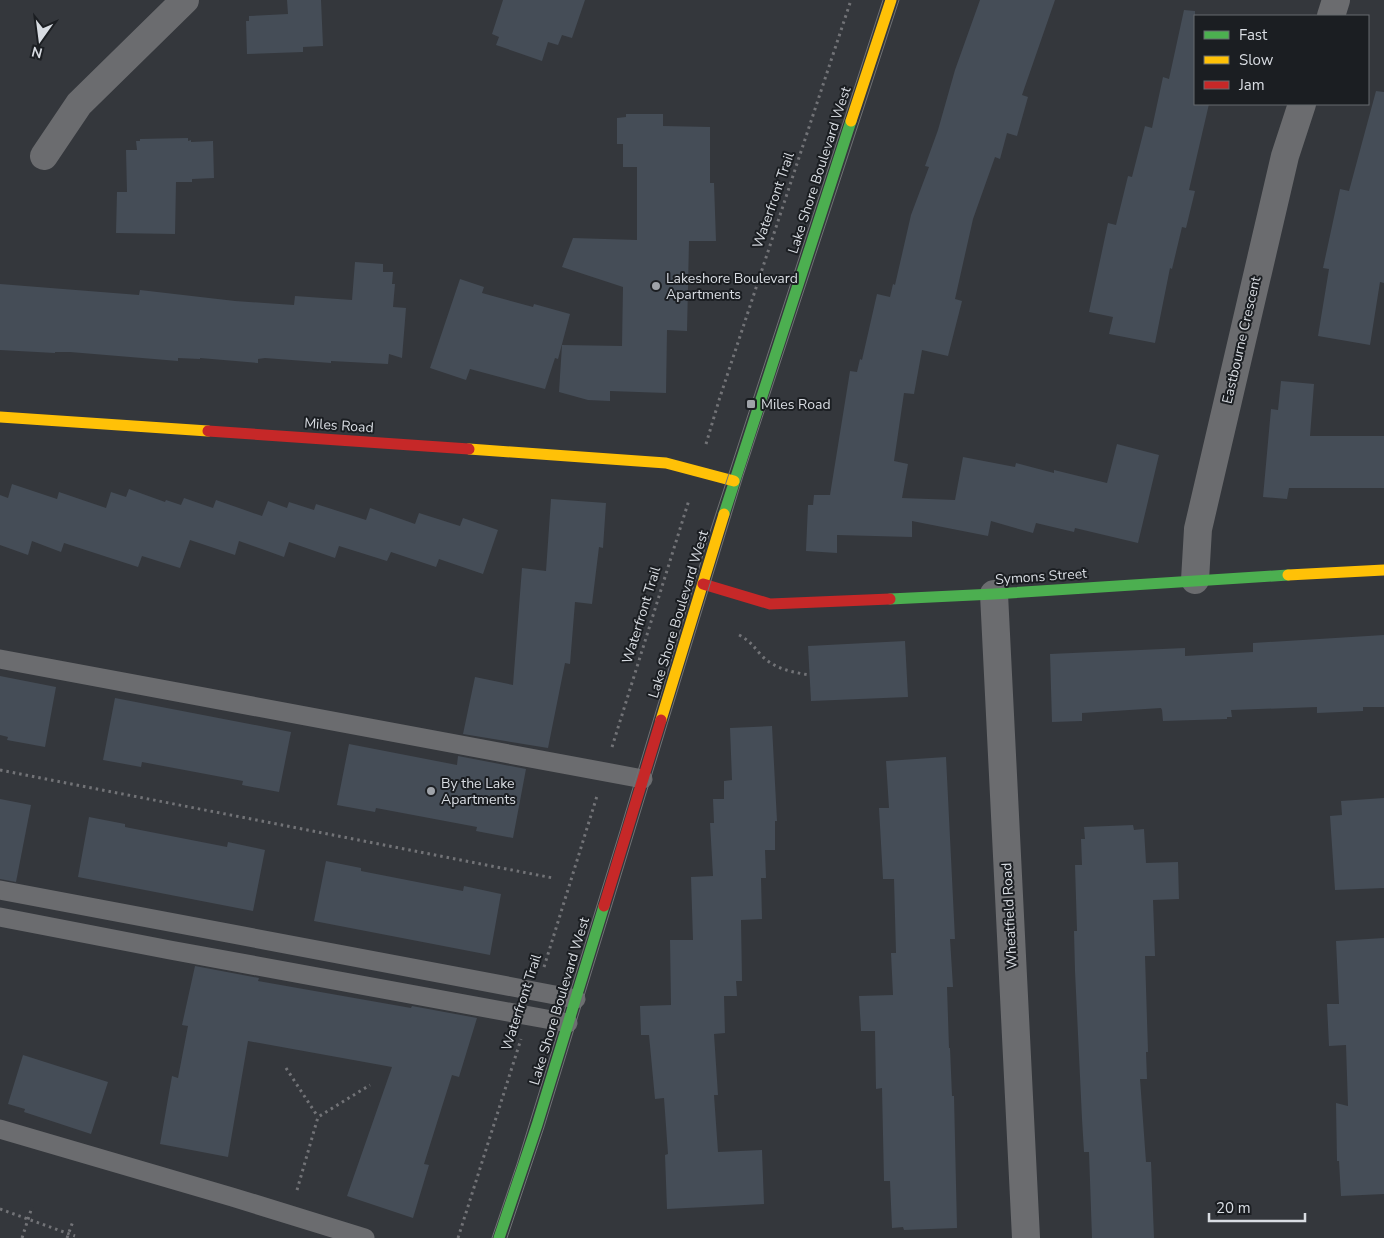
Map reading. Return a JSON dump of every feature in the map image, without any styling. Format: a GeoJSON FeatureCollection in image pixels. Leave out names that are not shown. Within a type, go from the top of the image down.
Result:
{"type":"FeatureCollection","features":[{"type":"Feature","properties":{"kind":"street"},"geometry":{"type":"LineString","coordinates":[[44,156],[79,104],[185,0]]}},
{"type":"Feature","properties":{"kind":"street","name":"Lake Shore Boulevard West"},"geometry":{"type":"LineString","coordinates":[[499,1238],[532,1141],[734,481],[891,0]]}},
{"type":"Feature","properties":{"kind":"street"},"geometry":{"type":"LineString","coordinates":[[1331,15],[1336,0]]}},
{"type":"Feature","properties":{"kind":"street","name":"Eastbourne Crescent"},"geometry":{"type":"LineString","coordinates":[[1195,580],[1198,529],[1285,156],[1302,105]]}},
{"type":"Feature","properties":{"kind":"street","name":"Miles Road"},"geometry":{"type":"LineString","coordinates":[[0,417],[666,463],[734,481]]}},
{"type":"Feature","properties":{"kind":"street","name":"Symons Street"},"geometry":{"type":"LineString","coordinates":[[703,584],[770,604],[994,594],[1195,580],[1384,570]]}},
{"type":"Feature","properties":{"kind":"street","name":"Wheatfield Road"},"geometry":{"type":"LineString","coordinates":[[994,594],[1026,1238]]}},
{"type":"Feature","properties":{"kind":"lane"},"geometry":{"type":"LineString","coordinates":[[0,659],[643,779]]}},
{"type":"Feature","properties":{"kind":"lane"},"geometry":{"type":"LineString","coordinates":[[0,890],[576,999]]}},
{"type":"Feature","properties":{"kind":"lane"},"geometry":{"type":"LineString","coordinates":[[0,917],[568,1023]]}},
{"type":"Feature","properties":{"kind":"lane"},"geometry":{"type":"LineString","coordinates":[[0,1129],[365,1238]]}},
{"type":"Feature","properties":{"kind":"path","name":"Waterfront Trail"},"geometry":{"type":"LineString","coordinates":[[536,992],[726,379],[851,0]]}},
{"type":"Feature","properties":{"kind":"path"},"geometry":{"type":"LineString","coordinates":[[739,635],[748,639],[764,657],[787,672],[809,675]]}},
{"type":"Feature","properties":{"kind":"path"},"geometry":{"type":"LineString","coordinates":[[0,770],[553,878]]}},
{"type":"Feature","properties":{"kind":"path","name":"Waterfront Trail"},"geometry":{"type":"LineString","coordinates":[[458,1238],[529,1015]]}},
{"type":"Feature","properties":{"kind":"path"},"geometry":{"type":"LineString","coordinates":[[286,1068],[318,1117]]}},
{"type":"Feature","properties":{"kind":"path"},"geometry":{"type":"LineString","coordinates":[[290,1215],[318,1117],[370,1085]]}},
{"type":"Feature","properties":{"kind":"path"},"geometry":{"type":"LineString","coordinates":[[22,1238],[32,1208]]}},
{"type":"Feature","properties":{"kind":"path"},"geometry":{"type":"LineString","coordinates":[[0,1210],[75,1236]]}},
{"type":"Feature","properties":{"kind":"path"},"geometry":{"type":"LineString","coordinates":[[67,1238],[73,1221]]}},
{"type":"Feature","properties":{"kind":"building"},"geometry":{"type":"Polygon","coordinates":[[[287,0],[321,0],[323,46],[303,47],[303,52],[247,54],[246,21],[249,21],[249,16],[288,14],[287,0]]]}},
{"type":"Feature","properties":{"kind":"building"},"geometry":{"type":"Polygon","coordinates":[[[503,0],[585,0],[572,38],[562,35],[558,45],[548,42],[542,61],[496,45],[499,37],[492,34],[503,0]]]}},
{"type":"Feature","properties":{"kind":"building"},"geometry":{"type":"Polygon","coordinates":[[[980,0],[1055,0],[1022,95],[1028,97],[1017,136],[1007,133],[1000,159],[995,157],[973,219],[955,299],[962,301],[948,356],[922,350],[914,394],[904,393],[894,461],[908,464],[902,498],[955,500],[963,457],[1015,467],[1016,463],[1054,473],[1054,470],[1107,483],[1117,444],[1159,455],[1138,543],[1075,528],[1074,532],[1036,523],[1033,533],[991,521],[988,536],[912,521],[912,537],[837,535],[837,553],[806,551],[808,505],[813,505],[814,495],[830,495],[850,371],[857,372],[860,359],[862,360],[877,294],[890,297],[893,284],[895,285],[911,215],[929,167],[925,166],[938,130],[955,70],[980,0]]]}},
{"type":"Feature","properties":{"kind":"building"},"geometry":{"type":"Polygon","coordinates":[[[1184,10],[1195,11],[1194,105],[1209,105],[1189,190],[1195,191],[1186,228],[1182,227],[1172,269],[1170,268],[1155,343],[1109,334],[1113,317],[1089,312],[1108,223],[1116,225],[1128,176],[1132,177],[1145,126],[1152,128],[1163,77],[1169,79],[1184,10]]]}},
{"type":"Feature","properties":{"kind":"building"},"geometry":{"type":"Polygon","coordinates":[[[1376,91],[1384,92],[1384,283],[1380,282],[1370,345],[1318,336],[1329,269],[1323,268],[1340,189],[1349,191],[1376,91]]]}},
{"type":"Feature","properties":{"kind":"building"},"geometry":{"type":"Polygon","coordinates":[[[626,114],[663,114],[663,126],[710,127],[710,183],[714,183],[716,241],[689,241],[687,331],[667,330],[666,393],[610,391],[610,401],[588,400],[559,392],[562,345],[622,346],[623,287],[562,267],[573,238],[637,240],[637,167],[623,167],[623,144],[617,144],[617,118],[626,117],[626,114]]]}},
{"type":"Feature","properties":{"kind":"building"},"geometry":{"type":"Polygon","coordinates":[[[188,138],[188,141],[191,140],[191,142],[213,141],[214,178],[192,179],[192,182],[176,182],[175,234],[116,233],[117,192],[127,192],[126,150],[137,150],[136,141],[140,141],[140,139],[188,138]]]}},
{"type":"Feature","properties":{"kind":"building"},"geometry":{"type":"Polygon","coordinates":[[[355,262],[383,264],[383,272],[393,272],[392,284],[395,284],[393,307],[406,308],[402,358],[389,354],[388,364],[331,361],[331,363],[265,358],[258,359],[258,363],[200,358],[178,358],[178,361],[70,352],[0,350],[0,284],[139,295],[140,290],[235,301],[294,305],[295,296],[352,300],[355,262]]]}},
{"type":"Feature","properties":{"kind":"building"},"geometry":{"type":"Polygon","coordinates":[[[460,279],[484,287],[482,293],[533,307],[534,304],[570,314],[558,359],[555,358],[545,389],[470,369],[466,380],[430,368],[460,279]]]}},
{"type":"Feature","properties":{"kind":"building"},"geometry":{"type":"Polygon","coordinates":[[[1281,381],[1314,384],[1310,436],[1384,436],[1384,488],[1289,488],[1287,499],[1263,497],[1271,409],[1278,410],[1281,381]]]}},
{"type":"Feature","properties":{"kind":"building"},"geometry":{"type":"Polygon","coordinates":[[[12,484],[57,499],[59,492],[106,508],[111,492],[126,497],[129,489],[165,502],[166,500],[181,505],[184,498],[213,508],[216,500],[262,516],[268,501],[287,508],[289,502],[314,510],[316,504],[366,520],[370,508],[415,524],[419,513],[460,526],[463,518],[498,530],[483,574],[439,559],[436,567],[391,552],[387,561],[339,546],[335,558],[289,542],[284,557],[239,541],[235,555],[190,540],[180,568],[142,556],[138,567],[64,543],[61,552],[32,541],[28,555],[0,545],[0,495],[8,498],[12,484]]]}},
{"type":"Feature","properties":{"kind":"building"},"geometry":{"type":"Polygon","coordinates":[[[551,499],[606,503],[603,548],[599,547],[592,604],[575,602],[570,664],[565,663],[548,748],[463,734],[475,677],[513,685],[522,568],[546,571],[551,499]]]}},
{"type":"Feature","properties":{"kind":"building"},"geometry":{"type":"Polygon","coordinates":[[[1384,635],[1384,707],[1363,707],[1363,711],[1317,713],[1317,707],[1231,710],[1232,717],[1227,717],[1227,719],[1163,721],[1161,708],[1082,713],[1082,721],[1052,722],[1050,654],[1185,648],[1185,656],[1253,652],[1253,643],[1384,635]]]}},
{"type":"Feature","properties":{"kind":"building"},"geometry":{"type":"Polygon","coordinates":[[[905,641],[908,697],[811,701],[808,646],[905,641]]]}},
{"type":"Feature","properties":{"kind":"building"},"geometry":{"type":"Polygon","coordinates":[[[0,676],[56,687],[45,747],[7,740],[8,737],[0,735],[0,676]]]}},
{"type":"Feature","properties":{"kind":"building"},"geometry":{"type":"Polygon","coordinates":[[[115,698],[291,732],[279,792],[242,785],[243,781],[142,762],[141,767],[103,760],[115,698]]]}},
{"type":"Feature","properties":{"kind":"building"},"geometry":{"type":"Polygon","coordinates":[[[772,726],[777,821],[775,821],[775,850],[765,850],[766,878],[761,878],[762,919],[741,920],[742,981],[736,981],[737,996],[724,996],[725,1033],[714,1034],[718,1095],[714,1095],[718,1152],[762,1150],[764,1204],[667,1209],[665,1155],[668,1154],[664,1098],[655,1099],[649,1035],[641,1035],[640,1006],[671,1005],[670,940],[693,940],[691,877],[713,876],[710,823],[714,823],[713,799],[724,799],[724,781],[732,780],[730,728],[772,726]]]}},
{"type":"Feature","properties":{"kind":"building","name":"By the Lake Apartments"},"geometry":{"type":"Polygon","coordinates":[[[349,744],[457,765],[458,756],[526,769],[513,838],[476,831],[477,827],[376,808],[375,812],[337,805],[349,744]]]}},
{"type":"Feature","properties":{"kind":"building"},"geometry":{"type":"Polygon","coordinates":[[[946,757],[955,939],[950,939],[953,987],[947,987],[952,1096],[954,1096],[957,1228],[904,1230],[903,1227],[892,1228],[890,1181],[884,1181],[882,1088],[876,1089],[875,1031],[861,1031],[859,996],[893,995],[891,953],[896,953],[894,879],[883,879],[879,808],[889,808],[886,761],[946,757]]]}},
{"type":"Feature","properties":{"kind":"building"},"geometry":{"type":"Polygon","coordinates":[[[1384,798],[1384,888],[1335,890],[1330,816],[1342,815],[1341,801],[1384,798]]]}},
{"type":"Feature","properties":{"kind":"building"},"geometry":{"type":"Polygon","coordinates":[[[0,799],[31,805],[16,882],[0,879],[0,799]]]}},
{"type":"Feature","properties":{"kind":"building"},"geometry":{"type":"Polygon","coordinates":[[[89,817],[125,824],[125,827],[227,847],[228,842],[265,850],[253,911],[78,877],[89,817]]]}},
{"type":"Feature","properties":{"kind":"building"},"geometry":{"type":"Polygon","coordinates":[[[1133,825],[1134,830],[1144,829],[1146,863],[1178,862],[1179,899],[1153,900],[1155,956],[1145,956],[1147,1079],[1140,1079],[1146,1162],[1151,1162],[1154,1238],[1092,1238],[1089,1152],[1084,1152],[1075,971],[1074,931],[1077,931],[1075,865],[1082,865],[1081,839],[1085,839],[1084,827],[1133,825]]]}},
{"type":"Feature","properties":{"kind":"building"},"geometry":{"type":"Polygon","coordinates":[[[326,861],[361,868],[361,871],[463,891],[464,886],[501,894],[490,955],[314,921],[326,861]]]}},
{"type":"Feature","properties":{"kind":"building"},"geometry":{"type":"Polygon","coordinates":[[[1384,938],[1384,1194],[1341,1196],[1339,1161],[1337,1161],[1336,1103],[1348,1106],[1346,1045],[1329,1046],[1327,1004],[1339,1004],[1336,941],[1384,938]]]}},
{"type":"Feature","properties":{"kind":"building"},"geometry":{"type":"Polygon","coordinates":[[[195,966],[259,978],[258,981],[477,1018],[459,1077],[452,1075],[424,1164],[429,1165],[413,1218],[347,1196],[392,1067],[248,1041],[228,1157],[160,1144],[172,1076],[178,1078],[188,1026],[182,1025],[195,966]]]}},
{"type":"Feature","properties":{"kind":"building"},"geometry":{"type":"Polygon","coordinates":[[[23,1055],[108,1082],[91,1134],[24,1112],[25,1109],[8,1104],[23,1055]]]}},
{"type":"Feature","properties":{"kind":"tram line"},"geometry":{"type":"LineString","coordinates":[[492,1238],[517,1164],[620,831],[708,538],[883,0]]}},
{"type":"Feature","properties":{"kind":"tram line"},"geometry":{"type":"LineString","coordinates":[[507,1238],[544,1127],[743,476],[899,0]]}},
{"type":"Feature","properties":{"kind":"traffic: fast"},"geometry":{"type":"LineString","coordinates":[[724,514],[851,121]]}},
{"type":"Feature","properties":{"kind":"traffic: fast"},"geometry":{"type":"LineString","coordinates":[[890,599],[1288,575]]}},
{"type":"Feature","properties":{"kind":"traffic: fast"},"geometry":{"type":"LineString","coordinates":[[499,1238],[537,1125],[604,906]]}},
{"type":"Feature","properties":{"kind":"traffic: slow"},"geometry":{"type":"LineString","coordinates":[[851,121],[891,0]]}},
{"type":"Feature","properties":{"kind":"traffic: slow"},"geometry":{"type":"LineString","coordinates":[[0,417],[208,431]]}},
{"type":"Feature","properties":{"kind":"traffic: slow"},"geometry":{"type":"LineString","coordinates":[[469,449],[666,463],[734,481]]}},
{"type":"Feature","properties":{"kind":"traffic: slow"},"geometry":{"type":"LineString","coordinates":[[661,720],[724,514]]}},
{"type":"Feature","properties":{"kind":"traffic: slow"},"geometry":{"type":"LineString","coordinates":[[1288,575],[1384,570]]}},
{"type":"Feature","properties":{"kind":"traffic: jam"},"geometry":{"type":"LineString","coordinates":[[208,431],[469,449]]}},
{"type":"Feature","properties":{"kind":"traffic: jam"},"geometry":{"type":"LineString","coordinates":[[703,584],[770,604],[890,599]]}},
{"type":"Feature","properties":{"kind":"traffic: jam"},"geometry":{"type":"LineString","coordinates":[[604,906],[661,720]]}},
{"type":"Feature","properties":{"kind":"place","name":"Lakeshore Boulevard Apartments"},"geometry":{"type":"Point","coordinates":[656,286]}},
{"type":"Feature","properties":{"kind":"place","name":"Miles Road"},"geometry":{"type":"Point","coordinates":[751,404]}},
{"type":"Feature","properties":{"kind":"place","name":"By the Lake Apartments"},"geometry":{"type":"Point","coordinates":[431,791]}}]}
